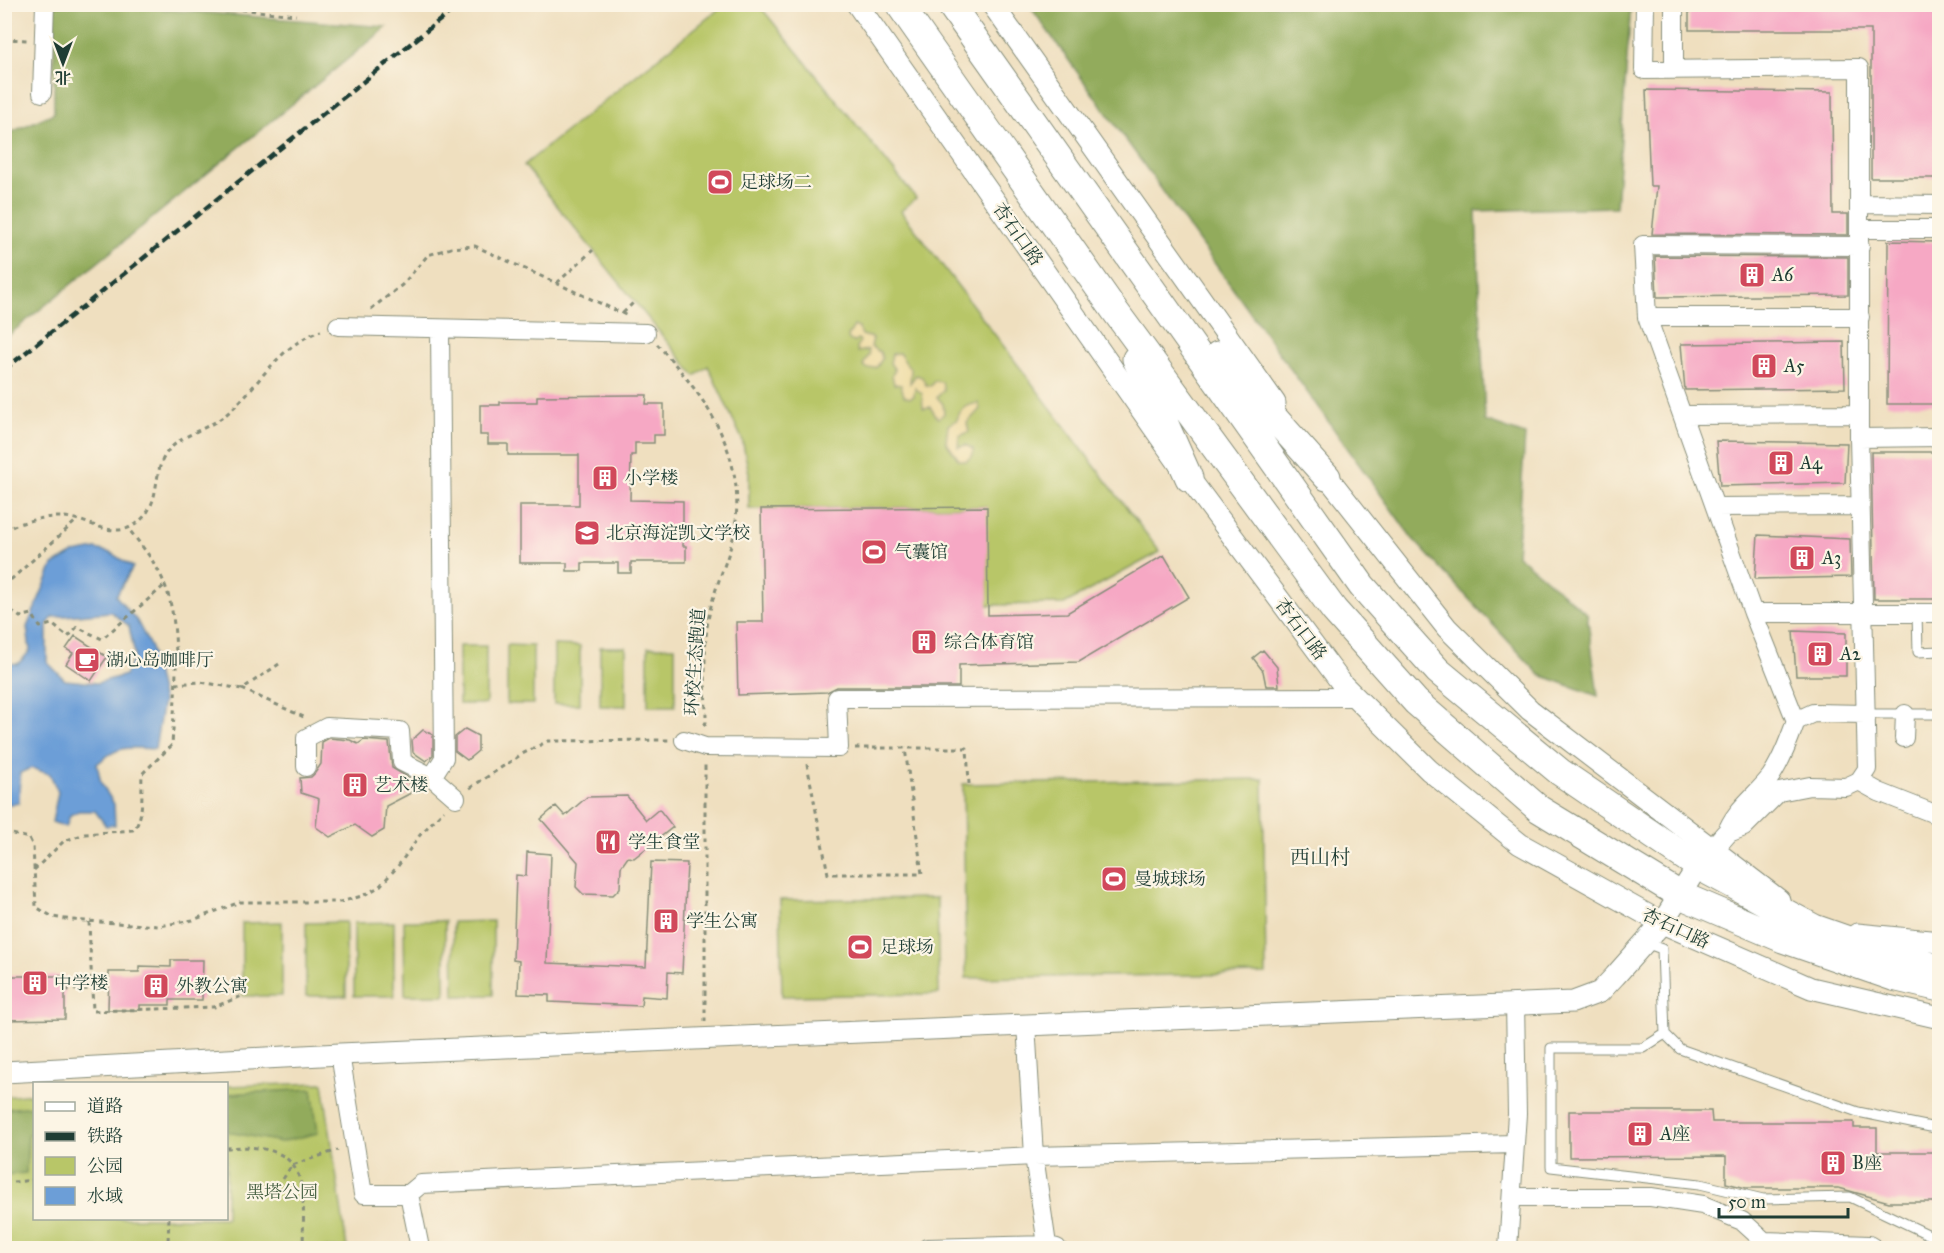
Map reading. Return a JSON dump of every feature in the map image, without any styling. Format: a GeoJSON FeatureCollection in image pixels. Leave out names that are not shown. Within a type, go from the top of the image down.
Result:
{"type":"FeatureCollection","features":[{"type":"Feature","properties":{"kind":"main road","name":"杏石口路"},"geometry":{"type":"LineString","coordinates":[[900,4],[1115,311],[1334,610],[1416,702],[1539,809],[1680,895],[1783,939],[1893,977],[1940,988]]}},
{"type":"Feature","properties":{"kind":"main road"},"geometry":{"type":"LineString","coordinates":[[950,4],[1135,262],[1362,586],[1438,671],[1560,772],[1712,850],[1814,928],[1894,956],[1940,968]]}},
{"type":"Feature","properties":{"kind":"main road"},"geometry":{"type":"LineString","coordinates":[[1135,262],[1327,477]]}},
{"type":"Feature","properties":{"kind":"main road"},"geometry":{"type":"LineString","coordinates":[[1115,311],[1189,478]]}},
{"type":"Feature","properties":{"kind":"street"},"geometry":{"type":"LineString","coordinates":[[42,93],[45,4]]}},
{"type":"Feature","properties":{"kind":"street","name":"杏石口路"},"geometry":{"type":"LineString","coordinates":[[857,4],[1189,478],[1342,685],[1429,770],[1520,844],[1662,923],[1811,988],[1940,1018]]}},
{"type":"Feature","properties":{"kind":"street"},"geometry":{"type":"LineString","coordinates":[[992,4],[1327,477],[1447,628],[1530,711],[1712,850]]}},
{"type":"Feature","properties":{"kind":"street"},"geometry":{"type":"LineString","coordinates":[[1645,4],[1644,70],[1859,68],[1861,237],[1859,438],[1861,613],[1867,769],[1859,781],[1846,786],[1810,786],[1779,792],[1744,827],[1712,850]]}},
{"type":"Feature","properties":{"kind":"street"},"geometry":{"type":"LineString","coordinates":[[1674,4],[1674,69]]}},
{"type":"Feature","properties":{"kind":"street"},"geometry":{"type":"LineString","coordinates":[[1860,204],[1940,205]]}},
{"type":"Feature","properties":{"kind":"street"},"geometry":{"type":"LineString","coordinates":[[4,1072],[340,1054],[1574,1002],[1600,992],[1662,923],[1731,820],[1770,777],[1783,755],[1796,721],[1753,613],[1647,317],[1643,245],[1861,237],[1940,229]]}},
{"type":"Feature","properties":{"kind":"street"},"geometry":{"type":"LineString","coordinates":[[1647,317],[1860,318]]}},
{"type":"Feature","properties":{"kind":"street"},"geometry":{"type":"LineString","coordinates":[[338,326],[646,333]]}},
{"type":"Feature","properties":{"kind":"street"},"geometry":{"type":"LineString","coordinates":[[432,777],[444,758],[440,330]]}},
{"type":"Feature","properties":{"kind":"street"},"geometry":{"type":"LineString","coordinates":[[1682,415],[1859,414]]}},
{"type":"Feature","properties":{"kind":"street"},"geometry":{"type":"LineString","coordinates":[[1859,438],[1940,436]]}},
{"type":"Feature","properties":{"kind":"street"},"geometry":{"type":"LineString","coordinates":[[1715,507],[1860,506]]}},
{"type":"Feature","properties":{"kind":"street"},"geometry":{"type":"LineString","coordinates":[[1753,613],[1940,613]]}},
{"type":"Feature","properties":{"kind":"street"},"geometry":{"type":"LineString","coordinates":[[684,740],[705,747],[838,748],[837,698],[1355,697]]}},
{"type":"Feature","properties":{"kind":"street"},"geometry":{"type":"LineString","coordinates":[[1796,721],[1813,713],[1865,714]]}},
{"type":"Feature","properties":{"kind":"street"},"geometry":{"type":"LineString","coordinates":[[1904,738],[1905,714]]}},
{"type":"Feature","properties":{"kind":"street"},"geometry":{"type":"LineString","coordinates":[[306,767],[306,738],[327,727],[400,731],[402,762],[432,777],[456,798]]}},
{"type":"Feature","properties":{"kind":"street"},"geometry":{"type":"LineString","coordinates":[[1859,781],[1879,792],[1940,816]]}},
{"type":"Feature","properties":{"kind":"street"},"geometry":{"type":"LineString","coordinates":[[1814,928],[1884,939],[1940,942]]}},
{"type":"Feature","properties":{"kind":"street"},"geometry":{"type":"LineString","coordinates":[[1508,1248],[1515,1144],[1515,1003]]}},
{"type":"Feature","properties":{"kind":"street"},"geometry":{"type":"LineString","coordinates":[[927,1248],[1052,1247],[1034,1156],[1026,1024]]}},
{"type":"Feature","properties":{"kind":"street"},"geometry":{"type":"LineString","coordinates":[[340,1054],[363,1194],[409,1194],[421,1184],[1034,1156],[1515,1144]]}},
{"type":"Feature","properties":{"kind":"street"},"geometry":{"type":"LineString","coordinates":[[409,1194],[420,1248]]}},
{"type":"Feature","properties":{"kind":"street"},"geometry":{"type":"LineString","coordinates":[[1513,1197],[1651,1197],[1703,1205],[1742,1221],[1764,1241],[1869,1245],[1874,1248]]}},
{"type":"Feature","properties":{"kind":"lane"},"geometry":{"type":"LineString","coordinates":[[1917,613],[1918,652],[1940,651]]}},
{"type":"Feature","properties":{"kind":"lane"},"geometry":{"type":"LineString","coordinates":[[1865,714],[1940,714]]}},
{"type":"Feature","properties":{"kind":"lane"},"geometry":{"type":"LineString","coordinates":[[1645,943],[1662,949],[1665,1034],[1680,1049],[1847,1108],[1940,1129]]}},
{"type":"Feature","properties":{"kind":"lane"},"geometry":{"type":"LineString","coordinates":[[1665,1034],[1643,1048],[1551,1048],[1551,1167],[1700,1184],[1763,1199],[1850,1197],[1940,1240]]}},
{"type":"Feature","properties":{"kind":"path"},"geometry":{"type":"LineString","coordinates":[[188,4],[296,15]]}},
{"type":"Feature","properties":{"kind":"path"},"geometry":{"type":"LineString","coordinates":[[4,39],[44,41]]}},
{"type":"Feature","properties":{"kind":"path","name":"环校生态跑道"},"geometry":{"type":"LineString","coordinates":[[4,832],[29,838],[33,846],[36,907],[53,917],[89,922],[159,926],[193,920],[240,902],[340,902],[362,896],[379,887],[398,866],[420,835],[456,798],[522,753],[548,741],[684,740],[700,736],[706,722],[709,619],[713,599],[734,535],[738,500],[736,481],[724,442],[697,389],[646,333],[623,314],[475,246],[451,248],[428,255],[402,285],[368,311]]}},
{"type":"Feature","properties":{"kind":"path"},"geometry":{"type":"LineString","coordinates":[[557,283],[593,250]]}},
{"type":"Feature","properties":{"kind":"path"},"geometry":{"type":"LineString","coordinates":[[623,314],[635,301]]}},
{"type":"Feature","properties":{"kind":"path"},"geometry":{"type":"LineString","coordinates":[[4,531],[33,521],[63,517],[117,530],[134,525],[150,512],[162,463],[169,450],[222,418],[286,350],[300,340],[338,326]]}},
{"type":"Feature","properties":{"kind":"path"},"geometry":{"type":"LineString","coordinates":[[4,586],[76,521]]}},
{"type":"Feature","properties":{"kind":"path"},"geometry":{"type":"LineString","coordinates":[[34,870],[64,841],[85,834],[136,828],[140,816],[142,774],[172,745],[175,684],[171,609],[165,585],[151,558],[127,527]]}},
{"type":"Feature","properties":{"kind":"path"},"geometry":{"type":"LineString","coordinates":[[4,605],[20,617],[32,614],[40,627],[52,624],[69,637],[77,627],[102,639],[165,585]]}},
{"type":"Feature","properties":{"kind":"path"},"geometry":{"type":"LineString","coordinates":[[242,689],[279,664]]}},
{"type":"Feature","properties":{"kind":"path"},"geometry":{"type":"LineString","coordinates":[[175,684],[200,682],[242,689],[327,727]]}},
{"type":"Feature","properties":{"kind":"path"},"geometry":{"type":"LineString","coordinates":[[705,747],[705,1038]]}},
{"type":"Feature","properties":{"kind":"path"},"geometry":{"type":"LineString","coordinates":[[804,748],[828,874],[922,874],[904,748]]}},
{"type":"Feature","properties":{"kind":"path"},"geometry":{"type":"LineString","coordinates":[[838,748],[967,748],[969,784]]}},
{"type":"Feature","properties":{"kind":"path"},"geometry":{"type":"LineString","coordinates":[[89,922],[93,1011],[214,1007],[242,996]]}},
{"type":"Feature","properties":{"kind":"path"},"geometry":{"type":"LineString","coordinates":[[65,990],[92,989]]}},
{"type":"Feature","properties":{"kind":"path"},"geometry":{"type":"LineString","coordinates":[[283,1179],[292,1165],[355,1144]]}},
{"type":"Feature","properties":{"kind":"path"},"geometry":{"type":"LineString","coordinates":[[228,1148],[268,1148],[292,1165],[303,1185],[303,1248]]}},
{"type":"Feature","properties":{"kind":"path"},"geometry":{"type":"LineString","coordinates":[[4,1184],[33,1180]]}},
{"type":"Feature","properties":{"kind":"path"},"geometry":{"type":"LineString","coordinates":[[169,1220],[168,1241],[171,1248]]}},
{"type":"Feature","properties":{"kind":"green space"},"geometry":{"type":"Polygon","coordinates":[[[54,5],[107,5],[387,27],[5,338],[5,135],[54,113],[54,5]]]}},
{"type":"Feature","properties":{"kind":"green space"},"geometry":{"type":"Polygon","coordinates":[[[724,5],[759,5],[916,198],[901,211],[1160,552],[1064,604],[987,605],[986,507],[749,509],[749,473],[742,439],[708,366],[695,376],[524,165],[724,5]]]}},
{"type":"Feature","properties":{"kind":"green space"},"geometry":{"type":"Polygon","coordinates":[[[1029,5],[1631,5],[1616,207],[1476,211],[1485,421],[1525,435],[1517,555],[1587,614],[1598,696],[1540,675],[1412,538],[1029,5]]]}},
{"type":"Feature","properties":{"kind":"green space"},"geometry":{"type":"Polygon","coordinates":[[[507,645],[533,646],[533,704],[507,704],[507,645]]]}},
{"type":"Feature","properties":{"kind":"green space"},"geometry":{"type":"Polygon","coordinates":[[[554,645],[580,646],[580,704],[554,704],[554,645]]]}},
{"type":"Feature","properties":{"kind":"green space"},"geometry":{"type":"Polygon","coordinates":[[[459,646],[486,646],[486,704],[459,704],[459,646]]]}},
{"type":"Feature","properties":{"kind":"green space"},"geometry":{"type":"Polygon","coordinates":[[[600,647],[626,647],[626,706],[600,706],[600,647]]]}},
{"type":"Feature","properties":{"kind":"green space"},"geometry":{"type":"Polygon","coordinates":[[[648,647],[675,647],[675,706],[648,706],[648,647]]]}},
{"type":"Feature","properties":{"kind":"green space","name":"曼城球场"},"geometry":{"type":"Polygon","coordinates":[[[1263,779],[1266,974],[966,978],[963,784],[1263,779]]]}},
{"type":"Feature","properties":{"kind":"green space","name":"足球场"},"geometry":{"type":"Polygon","coordinates":[[[937,898],[939,994],[782,996],[780,900],[937,898]]]}},
{"type":"Feature","properties":{"kind":"green space"},"geometry":{"type":"Polygon","coordinates":[[[404,921],[445,921],[445,995],[405,995],[404,921]]]}},
{"type":"Feature","properties":{"kind":"green space"},"geometry":{"type":"Polygon","coordinates":[[[493,921],[493,995],[454,996],[453,922],[493,921]]]}},
{"type":"Feature","properties":{"kind":"green space"},"geometry":{"type":"Polygon","coordinates":[[[282,922],[282,996],[242,996],[242,923],[282,922]]]}},
{"type":"Feature","properties":{"kind":"green space"},"geometry":{"type":"Polygon","coordinates":[[[346,922],[346,996],[306,996],[306,923],[346,922]]]}},
{"type":"Feature","properties":{"kind":"green space"},"geometry":{"type":"Polygon","coordinates":[[[394,922],[394,996],[354,996],[354,923],[394,922]]]}},
{"type":"Feature","properties":{"kind":"green space","name":"黑塔公园"},"geometry":{"type":"Polygon","coordinates":[[[323,1083],[347,1248],[5,1248],[4,1097],[33,1094],[33,1220],[228,1220],[228,1086],[323,1083]]]}},
{"type":"Feature","properties":{"kind":"green space"},"geometry":{"type":"Polygon","coordinates":[[[312,1089],[318,1133],[281,1142],[228,1132],[228,1094],[312,1089]]]}},
{"type":"Feature","properties":{"kind":"green space"},"geometry":{"type":"Polygon","coordinates":[[[33,1106],[33,1133],[28,1135],[26,1173],[5,1175],[5,1109],[33,1106]]]}},
{"type":"Feature","properties":{"kind":"sand"},"geometry":{"type":"Polygon","coordinates":[[[854,326],[859,328],[862,335],[873,338],[871,347],[880,352],[882,359],[877,367],[868,369],[863,365],[869,355],[868,350],[858,352],[857,347],[860,341],[858,339],[854,342],[849,340],[848,336],[854,326]]]}},
{"type":"Feature","properties":{"kind":"sand"},"geometry":{"type":"Polygon","coordinates":[[[899,353],[911,370],[910,383],[916,375],[922,377],[926,385],[931,386],[934,381],[942,382],[944,390],[937,397],[943,404],[944,414],[938,418],[930,407],[923,408],[922,394],[915,388],[914,396],[910,398],[904,396],[901,385],[894,384],[892,375],[895,370],[890,363],[892,354],[899,353]]]}},
{"type":"Feature","properties":{"kind":"sand"},"geometry":{"type":"Polygon","coordinates":[[[978,403],[980,409],[967,423],[969,432],[959,436],[958,447],[966,445],[973,449],[973,455],[966,461],[959,460],[946,442],[948,425],[957,420],[964,408],[978,403]]]}},
{"type":"Feature","properties":{"kind":"water"},"geometry":{"type":"Polygon","coordinates":[[[96,549],[111,553],[133,567],[116,596],[137,621],[151,648],[163,701],[155,749],[117,750],[97,764],[101,783],[114,804],[115,825],[106,826],[95,811],[79,811],[70,815],[66,827],[52,822],[58,792],[50,774],[31,768],[20,773],[19,803],[9,805],[5,796],[5,663],[18,664],[30,651],[27,627],[53,565],[74,553],[96,549]],[[111,612],[53,617],[47,625],[47,662],[65,680],[97,683],[125,675],[135,656],[129,626],[111,612]]]}},
{"type":"Feature","properties":{"kind":"building"},"geometry":{"type":"Polygon","coordinates":[[[1689,4],[1940,4],[1940,178],[1871,178],[1871,30],[1689,30],[1689,4]]]}},
{"type":"Feature","properties":{"kind":"building"},"geometry":{"type":"Polygon","coordinates":[[[1646,90],[1832,92],[1833,214],[1848,214],[1848,235],[1652,234],[1657,186],[1650,186],[1646,90]]]}},
{"type":"Feature","properties":{"kind":"building"},"geometry":{"type":"Polygon","coordinates":[[[1888,241],[1940,242],[1940,404],[1887,404],[1888,241]]]}},
{"type":"Feature","properties":{"kind":"building","name":"A6"},"geometry":{"type":"Polygon","coordinates":[[[1655,256],[1848,257],[1848,295],[1657,297],[1655,256]]]}},
{"type":"Feature","properties":{"kind":"building","name":"A5"},"geometry":{"type":"Polygon","coordinates":[[[1844,342],[1845,388],[1685,390],[1681,344],[1844,342]]]}},
{"type":"Feature","properties":{"kind":"building","name":"小学楼"},"geometry":{"type":"Polygon","coordinates":[[[647,395],[646,404],[664,404],[664,435],[654,435],[654,443],[635,443],[635,455],[631,455],[630,500],[683,501],[683,546],[686,546],[686,562],[631,562],[631,573],[618,573],[618,563],[582,563],[582,571],[567,571],[567,563],[520,563],[520,505],[579,505],[579,455],[508,455],[508,444],[488,444],[488,435],[480,435],[480,405],[500,405],[500,402],[537,402],[537,396],[647,395]]]}},
{"type":"Feature","properties":{"kind":"building","name":"A4"},"geometry":{"type":"Polygon","coordinates":[[[1716,441],[1847,443],[1845,483],[1720,486],[1716,441]]]}},
{"type":"Feature","properties":{"kind":"building"},"geometry":{"type":"Polygon","coordinates":[[[1871,452],[1940,452],[1940,599],[1874,599],[1871,452]]]}},
{"type":"Feature","properties":{"kind":"building"},"geometry":{"type":"Polygon","coordinates":[[[987,507],[988,615],[1067,613],[1164,555],[1189,597],[1079,662],[959,665],[959,687],[837,687],[827,692],[738,695],[736,622],[763,622],[761,509],[987,507]]]}},
{"type":"Feature","properties":{"kind":"building","name":"A3"},"geometry":{"type":"Polygon","coordinates":[[[1758,535],[1850,539],[1851,577],[1755,579],[1758,535]]]}},
{"type":"Feature","properties":{"kind":"building","name":"A2"},"geometry":{"type":"Polygon","coordinates":[[[1793,631],[1846,633],[1846,676],[1796,676],[1793,631]]]}},
{"type":"Feature","properties":{"kind":"building","name":"湖心岛咖啡厅"},"geometry":{"type":"Polygon","coordinates":[[[75,636],[107,657],[91,681],[66,664],[73,653],[66,649],[75,636]]]}},
{"type":"Feature","properties":{"kind":"building"},"geometry":{"type":"Polygon","coordinates":[[[1263,650],[1277,667],[1279,686],[1266,686],[1263,671],[1253,658],[1263,650]]]}},
{"type":"Feature","properties":{"kind":"building"},"geometry":{"type":"Polygon","coordinates":[[[465,729],[478,736],[478,751],[467,760],[455,751],[455,737],[465,729]]]}},
{"type":"Feature","properties":{"kind":"building"},"geometry":{"type":"Polygon","coordinates":[[[423,730],[433,735],[433,755],[426,761],[413,752],[412,740],[423,730]]]}},
{"type":"Feature","properties":{"kind":"building","name":"艺术楼"},"geometry":{"type":"Polygon","coordinates":[[[329,738],[350,740],[358,744],[364,740],[389,742],[392,768],[409,778],[411,793],[386,806],[384,830],[372,837],[355,825],[330,837],[316,827],[319,799],[301,793],[300,778],[311,777],[315,773],[321,764],[322,742],[329,738]]]}},
{"type":"Feature","properties":{"kind":"building","name":"学生食堂"},"geometry":{"type":"Polygon","coordinates":[[[627,796],[646,820],[659,809],[673,827],[634,858],[628,857],[621,867],[620,888],[613,895],[583,894],[576,887],[578,862],[541,819],[556,806],[565,816],[587,797],[627,796]]]}},
{"type":"Feature","properties":{"kind":"building","name":"学生公寓"},"geometry":{"type":"Polygon","coordinates":[[[527,852],[551,854],[547,963],[646,967],[651,862],[687,863],[682,973],[668,972],[667,998],[642,996],[641,1006],[549,1002],[549,995],[518,994],[519,961],[513,960],[516,875],[526,876],[527,852]]]}},
{"type":"Feature","properties":{"kind":"building","name":"外教公寓"},"geometry":{"type":"Polygon","coordinates":[[[171,960],[203,960],[202,1000],[170,1000],[170,1005],[140,1005],[140,1010],[108,1010],[109,972],[139,972],[139,966],[171,967],[171,960]]]}},
{"type":"Feature","properties":{"kind":"building","name":"中学楼"},"geometry":{"type":"Polygon","coordinates":[[[4,976],[65,976],[65,1019],[4,1020],[4,976]]]}},
{"type":"Feature","properties":{"kind":"building","name":"B座"},"geometry":{"type":"Polygon","coordinates":[[[1569,1111],[1711,1111],[1712,1122],[1854,1122],[1854,1128],[1877,1128],[1877,1152],[1939,1152],[1940,1202],[1889,1202],[1839,1188],[1746,1188],[1726,1183],[1726,1156],[1569,1157],[1569,1111]]]}},
{"type":"Feature","properties":{"kind":"railway"},"geometry":{"type":"LineString","coordinates":[[4,370],[460,4]]}},
{"type":"Feature","properties":{"kind":"place","name":"足球场二"},"geometry":{"type":"Point","coordinates":[720,182]}},
{"type":"Feature","properties":{"kind":"place","name":"A6"},"geometry":{"type":"Point","coordinates":[1752,275]}},
{"type":"Feature","properties":{"kind":"place","name":"A5"},"geometry":{"type":"Point","coordinates":[1764,366]}},
{"type":"Feature","properties":{"kind":"place","name":"A4"},"geometry":{"type":"Point","coordinates":[1781,463]}},
{"type":"Feature","properties":{"kind":"place","name":"小学楼"},"geometry":{"type":"Point","coordinates":[605,478]}},
{"type":"Feature","properties":{"kind":"place","name":"北京海淀凯文学校"},"geometry":{"type":"Point","coordinates":[587,533]}},
{"type":"Feature","properties":{"kind":"place","name":"气囊馆"},"geometry":{"type":"Point","coordinates":[874,552]}},
{"type":"Feature","properties":{"kind":"place","name":"A3"},"geometry":{"type":"Point","coordinates":[1802,558]}},
{"type":"Feature","properties":{"kind":"place","name":"综合体育馆"},"geometry":{"type":"Point","coordinates":[924,642]}},
{"type":"Feature","properties":{"kind":"place","name":"A2"},"geometry":{"type":"Point","coordinates":[1820,654]}},
{"type":"Feature","properties":{"kind":"place","name":"湖心岛咖啡厅"},"geometry":{"type":"Point","coordinates":[87,660]}},
{"type":"Feature","properties":{"kind":"place","name":"艺术楼"},"geometry":{"type":"Point","coordinates":[355,785]}},
{"type":"Feature","properties":{"kind":"place","name":"学生食堂"},"geometry":{"type":"Point","coordinates":[608,842]}},
{"type":"Feature","properties":{"kind":"place","name":"曼城球场"},"geometry":{"type":"Point","coordinates":[1114,879]}},
{"type":"Feature","properties":{"kind":"place","name":"学生公寓"},"geometry":{"type":"Point","coordinates":[666,921]}},
{"type":"Feature","properties":{"kind":"place","name":"足球场"},"geometry":{"type":"Point","coordinates":[860,947]}},
{"type":"Feature","properties":{"kind":"place","name":"中学楼"},"geometry":{"type":"Point","coordinates":[35,983]}},
{"type":"Feature","properties":{"kind":"place","name":"外教公寓"},"geometry":{"type":"Point","coordinates":[156,986]}},
{"type":"Feature","properties":{"kind":"place","name":"A座"},"geometry":{"type":"Point","coordinates":[1640,1134]}},
{"type":"Feature","properties":{"kind":"place","name":"B座"},"geometry":{"type":"Point","coordinates":[1833,1163]}},
{"type":"Feature","properties":{"kind":"district","name":"西山村"},"geometry":{"type":"Point","coordinates":[1320,857]}}]}
